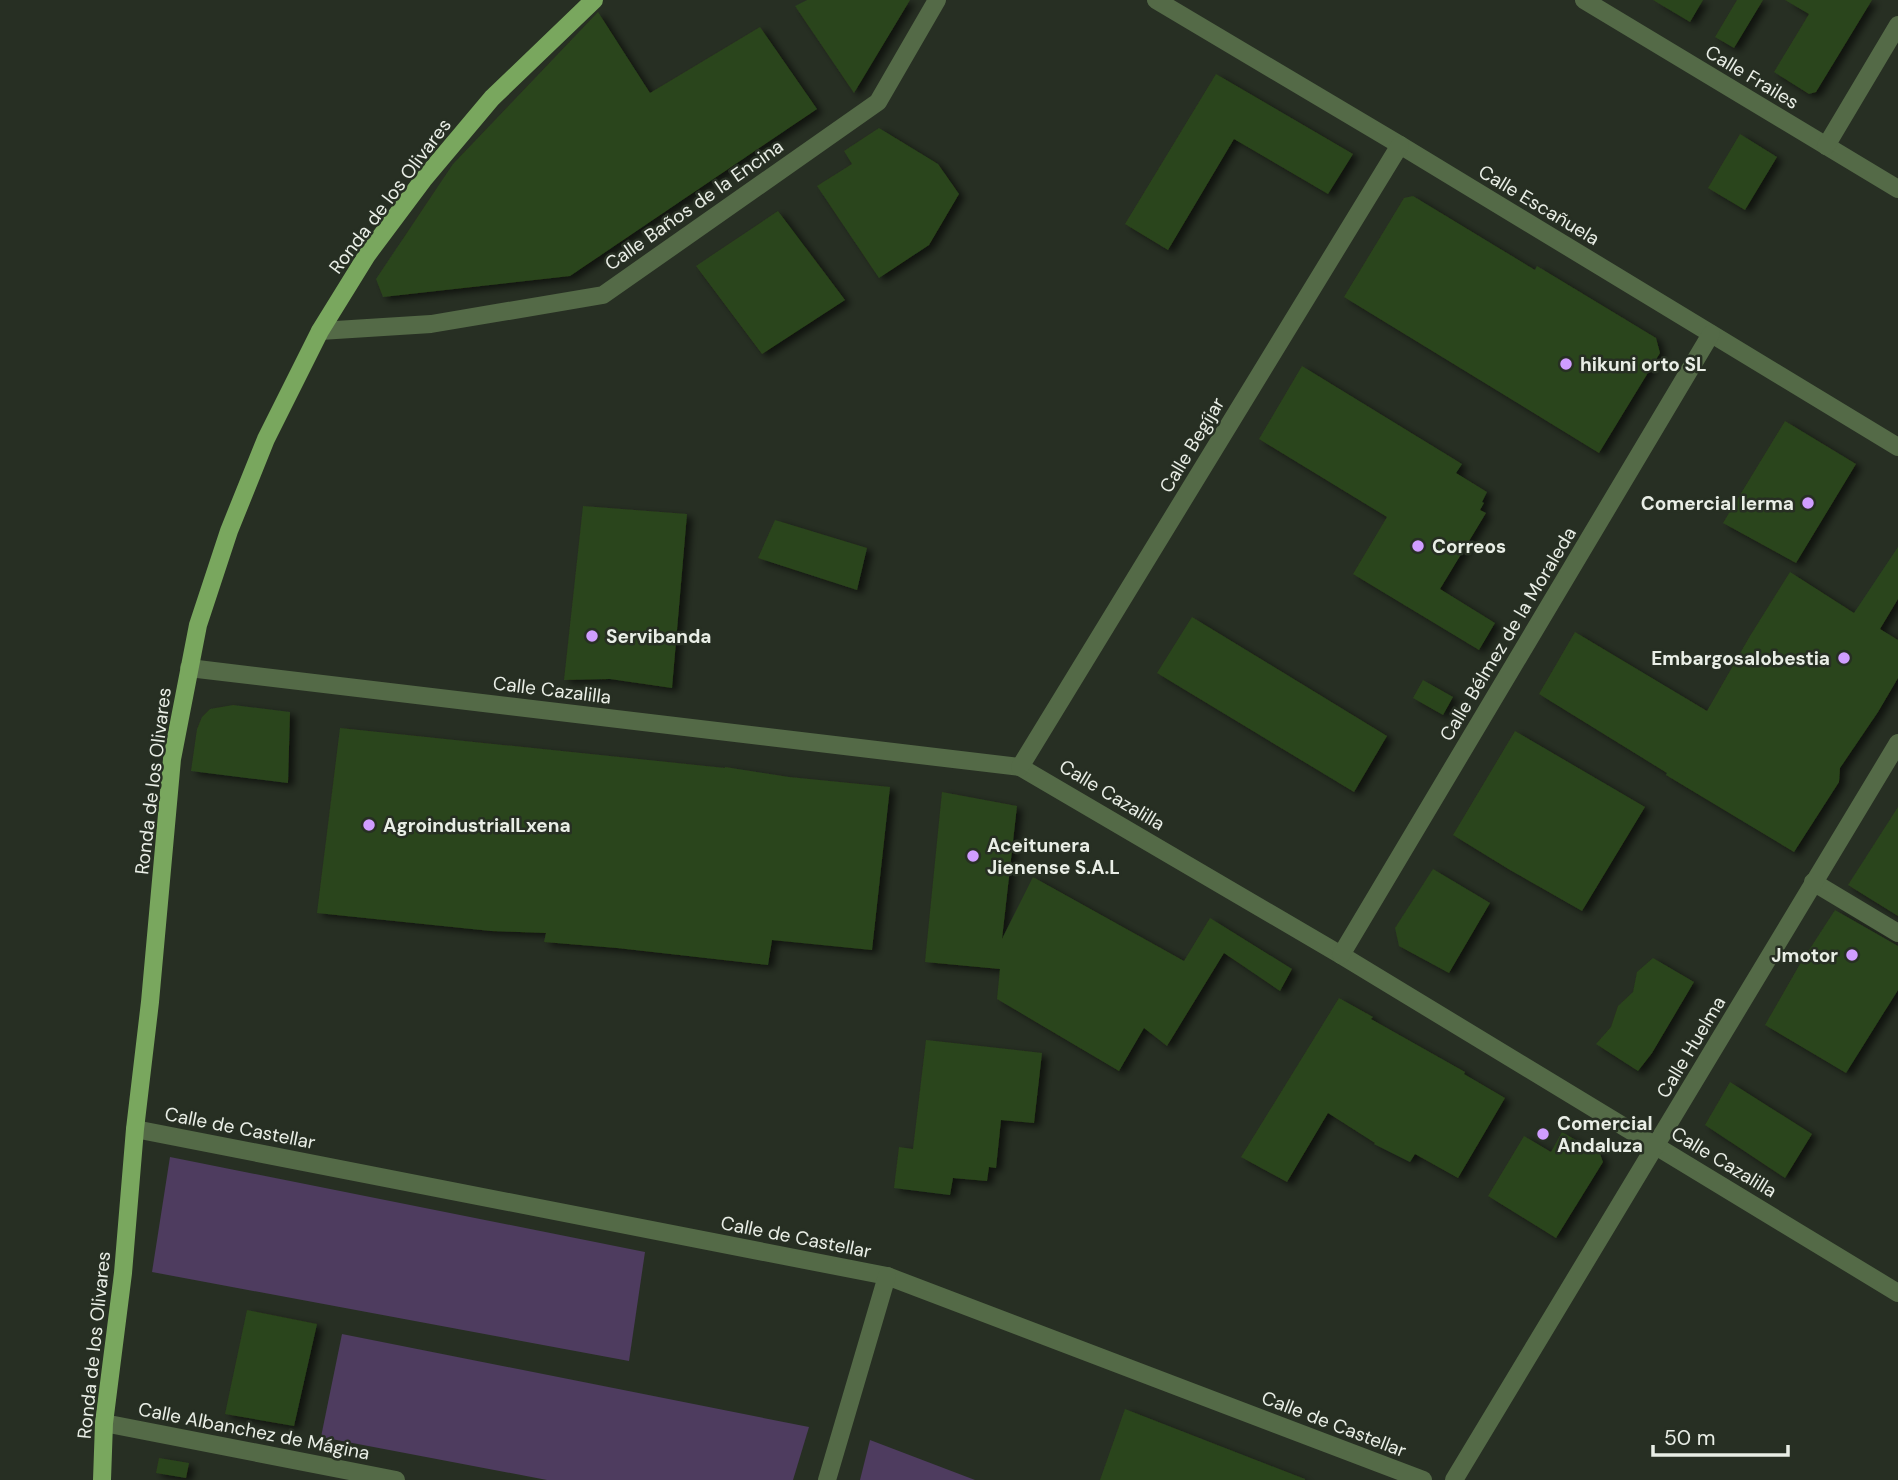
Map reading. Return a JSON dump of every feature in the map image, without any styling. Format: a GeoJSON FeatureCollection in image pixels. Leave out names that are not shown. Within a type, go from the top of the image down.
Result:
{"type":"FeatureCollection","features":[{"type":"Feature","properties":{"kind":"main road","name":"Ronda de los Olivares"},"geometry":{"type":"LineString","coordinates":[[102,1480],[104,1423],[123,1273],[172,758],[198,625],[229,531],[265,439],[320,331],[367,255],[423,180],[492,98],[594,0]]}},
{"type":"Feature","properties":{"kind":"street","name":"Calle Baños de la Encina"},"geometry":{"type":"LineString","coordinates":[[320,331],[431,324],[603,295],[878,102],[937,0]]}},
{"type":"Feature","properties":{"kind":"street","name":"Calle Escañuela"},"geometry":{"type":"LineString","coordinates":[[1156,0],[1898,447]]}},
{"type":"Feature","properties":{"kind":"street","name":"Calle Frailes"},"geometry":{"type":"LineString","coordinates":[[1584,0],[1898,189]]}},
{"type":"Feature","properties":{"kind":"street"},"geometry":{"type":"LineString","coordinates":[[1826,146],[1898,25]]}},
{"type":"Feature","properties":{"kind":"street","name":"Calle Begíjar"},"geometry":{"type":"LineString","coordinates":[[1020,767],[1400,145]]}},
{"type":"Feature","properties":{"kind":"street","name":"Calle Bélmez de la Moraleda"},"geometry":{"type":"LineString","coordinates":[[1341,956],[1712,334]]}},
{"type":"Feature","properties":{"kind":"street","name":"Calle Cazalilla"},"geometry":{"type":"LineString","coordinates":[[189,668],[1020,767],[1657,1145],[1898,1293]]}},
{"type":"Feature","properties":{"kind":"street","name":"Calle Huelma"},"geometry":{"type":"LineString","coordinates":[[1454,1480],[1898,743]]}},
{"type":"Feature","properties":{"kind":"street"},"geometry":{"type":"LineString","coordinates":[[1813,882],[1898,933]]}},
{"type":"Feature","properties":{"kind":"street","name":"Calle de Castellar"},"geometry":{"type":"LineString","coordinates":[[135,1129],[887,1276],[1423,1480]]}},
{"type":"Feature","properties":{"kind":"street"},"geometry":{"type":"LineString","coordinates":[[827,1480],[887,1276]]}},
{"type":"Feature","properties":{"kind":"street","name":"Calle Albanchez de Mágina"},"geometry":{"type":"LineString","coordinates":[[104,1423],[396,1480]]}},
{"type":"Feature","properties":{"kind":"shaded area"},"geometry":{"type":"Polygon","coordinates":[[[170,1157],[645,1252],[629,1361],[152,1272],[170,1157]]]}},
{"type":"Feature","properties":{"kind":"shaded area"},"geometry":{"type":"Polygon","coordinates":[[[342,1334],[809,1427],[793,1480],[547,1480],[321,1437],[342,1334]]]}},
{"type":"Feature","properties":{"kind":"shaded area"},"geometry":{"type":"Polygon","coordinates":[[[870,1440],[975,1480],[860,1480],[870,1440]]]}},
{"type":"Feature","properties":{"kind":"building"},"geometry":{"type":"Polygon","coordinates":[[[807,0],[910,0],[854,93],[795,6],[807,0]]]}},
{"type":"Feature","properties":{"kind":"building"},"geometry":{"type":"Polygon","coordinates":[[[1653,0],[1703,0],[1690,22],[1653,0]]]}},
{"type":"Feature","properties":{"kind":"building"},"geometry":{"type":"Polygon","coordinates":[[[1737,0],[1763,0],[1734,48],[1715,37],[1737,0]]]}},
{"type":"Feature","properties":{"kind":"building"},"geometry":{"type":"Polygon","coordinates":[[[1785,0],[1872,0],[1816,92],[1809,94],[1774,72],[1809,14],[1785,0]]]}},
{"type":"Feature","properties":{"kind":"building"},"geometry":{"type":"Polygon","coordinates":[[[598,12],[650,93],[760,27],[817,109],[570,276],[383,297],[376,279],[453,164],[598,12]]]}},
{"type":"Feature","properties":{"kind":"building"},"geometry":{"type":"Polygon","coordinates":[[[1216,74],[1353,154],[1328,194],[1234,139],[1168,250],[1125,224],[1216,74]]]}},
{"type":"Feature","properties":{"kind":"building"},"geometry":{"type":"Polygon","coordinates":[[[879,128],[938,164],[959,194],[929,245],[879,278],[817,186],[852,164],[844,151],[879,128]]]}},
{"type":"Feature","properties":{"kind":"building"},"geometry":{"type":"Polygon","coordinates":[[[1740,134],[1777,157],[1745,210],[1708,188],[1740,134]]]}},
{"type":"Feature","properties":{"kind":"building"},"geometry":{"type":"Polygon","coordinates":[[[1413,196],[1535,270],[1537,266],[1656,338],[1660,353],[1599,453],[1344,297],[1404,198],[1413,196]]]}},
{"type":"Feature","properties":{"kind":"building"},"geometry":{"type":"Polygon","coordinates":[[[778,211],[845,300],[762,354],[696,266],[778,211]]]}},
{"type":"Feature","properties":{"kind":"building"},"geometry":{"type":"Polygon","coordinates":[[[1302,366],[1462,464],[1456,473],[1487,492],[1480,510],[1486,513],[1440,589],[1495,623],[1479,650],[1353,574],[1387,517],[1259,439],[1302,366]]]}},
{"type":"Feature","properties":{"kind":"building"},"geometry":{"type":"Polygon","coordinates":[[[1785,421],[1856,464],[1796,563],[1723,523],[1785,421]]]}},
{"type":"Feature","properties":{"kind":"building"},"geometry":{"type":"Polygon","coordinates":[[[583,506],[687,514],[672,688],[610,679],[564,680],[583,506]]]}},
{"type":"Feature","properties":{"kind":"building"},"geometry":{"type":"Polygon","coordinates":[[[775,520],[867,548],[857,590],[758,558],[775,520]]]}},
{"type":"Feature","properties":{"kind":"building"},"geometry":{"type":"Polygon","coordinates":[[[1898,547],[1898,599],[1880,629],[1898,640],[1898,678],[1840,768],[1839,782],[1794,852],[1539,694],[1575,632],[1707,711],[1790,572],[1854,613],[1898,547]]]}},
{"type":"Feature","properties":{"kind":"building"},"geometry":{"type":"Polygon","coordinates":[[[1192,617],[1387,736],[1354,792],[1157,673],[1192,617]]]}},
{"type":"Feature","properties":{"kind":"building"},"geometry":{"type":"Polygon","coordinates":[[[1423,680],[1453,697],[1443,715],[1413,698],[1423,680]]]}},
{"type":"Feature","properties":{"kind":"building"},"geometry":{"type":"Polygon","coordinates":[[[233,705],[290,712],[288,783],[191,771],[197,729],[202,717],[210,709],[233,705]]]}},
{"type":"Feature","properties":{"kind":"building"},"geometry":{"type":"Polygon","coordinates":[[[340,728],[725,767],[789,777],[890,787],[872,950],[772,940],[768,965],[544,942],[546,933],[491,931],[317,913],[340,728]]]}},
{"type":"Feature","properties":{"kind":"building"},"geometry":{"type":"Polygon","coordinates":[[[1515,731],[1645,807],[1582,911],[1453,835],[1515,731]]]}},
{"type":"Feature","properties":{"kind":"building"},"geometry":{"type":"Polygon","coordinates":[[[942,792],[1017,806],[1002,939],[1033,877],[1184,961],[1210,918],[1292,969],[1280,991],[1224,953],[1167,1046],[1144,1028],[1119,1071],[997,999],[1000,969],[925,962],[942,792]]]}},
{"type":"Feature","properties":{"kind":"building"},"geometry":{"type":"Polygon","coordinates":[[[1898,807],[1898,916],[1848,885],[1898,807]]]}},
{"type":"Feature","properties":{"kind":"building"},"geometry":{"type":"Polygon","coordinates":[[[1433,869],[1490,903],[1449,973],[1399,946],[1395,928],[1433,869]]]}},
{"type":"Feature","properties":{"kind":"building"},"geometry":{"type":"Polygon","coordinates":[[[1835,910],[1898,946],[1898,990],[1846,1073],[1765,1025],[1835,910]]]}},
{"type":"Feature","properties":{"kind":"building"},"geometry":{"type":"Polygon","coordinates":[[[1653,958],[1694,982],[1652,1053],[1638,1071],[1596,1044],[1611,1027],[1618,1006],[1633,992],[1637,972],[1653,958]]]}},
{"type":"Feature","properties":{"kind":"building"},"geometry":{"type":"Polygon","coordinates":[[[1339,998],[1505,1098],[1458,1178],[1415,1154],[1410,1162],[1374,1144],[1328,1113],[1287,1182],[1241,1157],[1339,998]]]}},
{"type":"Feature","properties":{"kind":"building"},"geometry":{"type":"Polygon","coordinates":[[[926,1040],[1042,1053],[1034,1123],[1001,1120],[996,1168],[989,1167],[987,1181],[953,1178],[950,1195],[894,1188],[899,1147],[913,1149],[926,1040]]]}},
{"type":"Feature","properties":{"kind":"building"},"geometry":{"type":"Polygon","coordinates":[[[1730,1082],[1812,1134],[1785,1178],[1705,1125],[1730,1082]]]}},
{"type":"Feature","properties":{"kind":"building"},"geometry":{"type":"Polygon","coordinates":[[[1562,1132],[1600,1154],[1603,1162],[1556,1238],[1488,1196],[1524,1136],[1551,1152],[1562,1132]]]}},
{"type":"Feature","properties":{"kind":"building"},"geometry":{"type":"Polygon","coordinates":[[[247,1310],[317,1324],[294,1426],[225,1414],[247,1310]]]}},
{"type":"Feature","properties":{"kind":"building"},"geometry":{"type":"Polygon","coordinates":[[[1125,1409],[1305,1479],[1305,1480],[1100,1480],[1125,1409]]]}},
{"type":"Feature","properties":{"kind":"building"},"geometry":{"type":"Polygon","coordinates":[[[159,1458],[189,1463],[186,1478],[156,1473],[159,1458]]]}},
{"type":"Feature","properties":{"kind":"place","name":"hikuni orto SL"},"geometry":{"type":"Point","coordinates":[1566,364]}},
{"type":"Feature","properties":{"kind":"place","name":"Comercial lerma"},"geometry":{"type":"Point","coordinates":[1808,503]}},
{"type":"Feature","properties":{"kind":"place","name":"Correos"},"geometry":{"type":"Point","coordinates":[1418,546]}},
{"type":"Feature","properties":{"kind":"place","name":"Servibanda"},"geometry":{"type":"Point","coordinates":[592,636]}},
{"type":"Feature","properties":{"kind":"place","name":"Embargosalobestia"},"geometry":{"type":"Point","coordinates":[1844,658]}},
{"type":"Feature","properties":{"kind":"place","name":"AgroindustrialLxena"},"geometry":{"type":"Point","coordinates":[369,825]}},
{"type":"Feature","properties":{"kind":"place","name":"Aceitunera Jienense S.A.L"},"geometry":{"type":"Point","coordinates":[973,856]}},
{"type":"Feature","properties":{"kind":"place","name":"Jmotor"},"geometry":{"type":"Point","coordinates":[1852,955]}},
{"type":"Feature","properties":{"kind":"place","name":"Comercial Andaluza"},"geometry":{"type":"Point","coordinates":[1543,1134]}}]}
